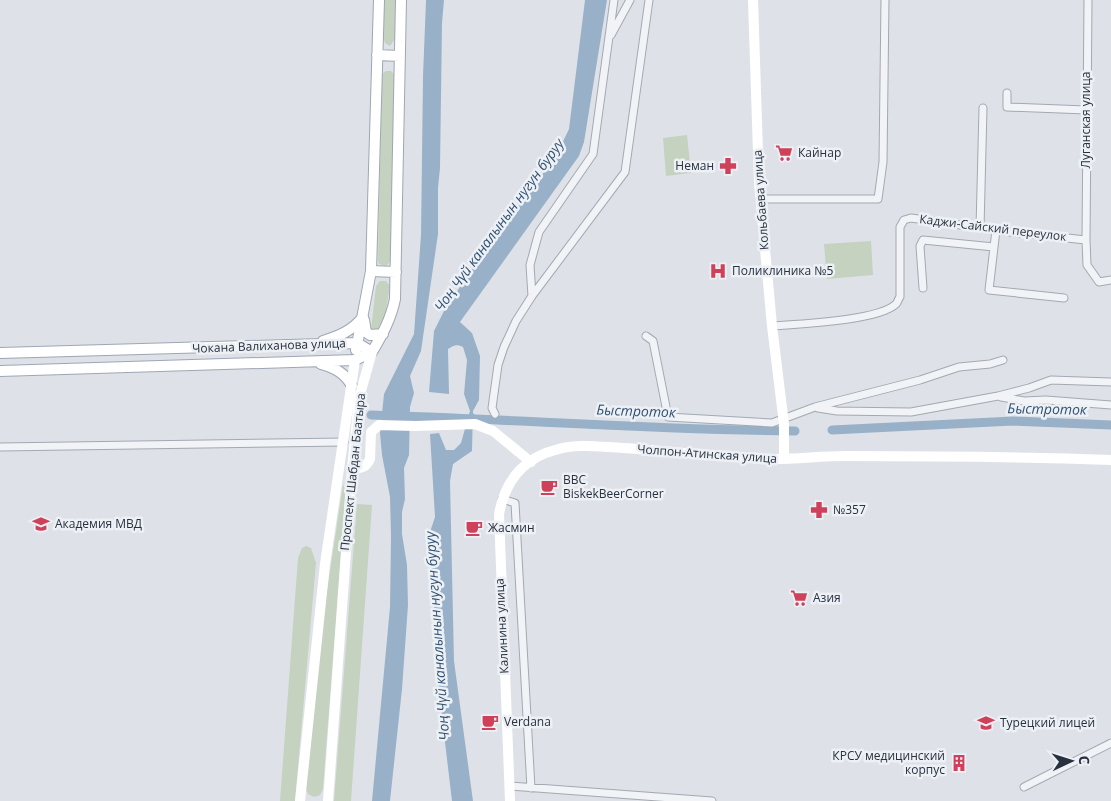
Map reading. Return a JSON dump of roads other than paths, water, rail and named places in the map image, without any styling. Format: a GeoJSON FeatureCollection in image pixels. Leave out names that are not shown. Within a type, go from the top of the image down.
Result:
{"type":"FeatureCollection","features":[{"type":"Feature","properties":{"kind":"main road","name":"Проспект Шабдан Баатыра"},"geometry":{"type":"LineString","coordinates":[[300,801],[325,564],[357,344],[364,316],[371,272],[379,0]]}},
{"type":"Feature","properties":{"kind":"main road","name":"Проспект Шабдан Баатыра"},"geometry":{"type":"LineString","coordinates":[[328,801],[352,469],[359,398],[372,352],[383,334],[392,313],[395,299],[401,0]]}},
{"type":"Feature","properties":{"kind":"main road","name":"Кольбаева улица"},"geometry":{"type":"LineString","coordinates":[[753,0],[760,199],[772,326],[784,422],[784,459]]}},
{"type":"Feature","properties":{"kind":"main road"},"geometry":{"type":"LineString","coordinates":[[377,55],[400,56]]}},
{"type":"Feature","properties":{"kind":"main road"},"geometry":{"type":"LineString","coordinates":[[371,272],[396,272]]}},
{"type":"Feature","properties":{"kind":"main road"},"geometry":{"type":"LineString","coordinates":[[364,316],[364,326],[370,335],[383,334]]}},
{"type":"Feature","properties":{"kind":"main road"},"geometry":{"type":"LineString","coordinates":[[313,345],[346,333],[358,324],[364,316]]}},
{"type":"Feature","properties":{"kind":"main road","name":"Чокана Валиханова улица"},"geometry":{"type":"LineString","coordinates":[[0,353],[357,344],[372,352]]}},
{"type":"Feature","properties":{"kind":"main road","name":"Чокана Валиханова улица"},"geometry":{"type":"LineString","coordinates":[[0,371],[355,360],[372,352]]}},
{"type":"Feature","properties":{"kind":"main road"},"geometry":{"type":"LineString","coordinates":[[313,361],[336,369],[348,379],[352,386]]}},
{"type":"Feature","properties":{"kind":"main road"},"geometry":{"type":"LineString","coordinates":[[352,469],[364,467],[368,464],[371,432],[379,424],[415,426],[475,424],[493,432],[531,462]]}},
{"type":"Feature","properties":{"kind":"main road","name":"Чолпон-Атинская улица"},"geometry":{"type":"LineString","coordinates":[[531,462],[538,456],[557,449],[583,446],[784,459],[845,456],[1111,460]]}},
{"type":"Feature","properties":{"kind":"main road","name":"Калинина улица"},"geometry":{"type":"LineString","coordinates":[[510,801],[498,529],[502,499],[513,477],[531,462]]}},
{"type":"Feature","properties":{"kind":"street"},"geometry":{"type":"LineString","coordinates":[[532,296],[530,265],[539,232],[593,154],[614,0]]}},
{"type":"Feature","properties":{"kind":"street"},"geometry":{"type":"LineString","coordinates":[[608,40],[630,0]]}},
{"type":"Feature","properties":{"kind":"street"},"geometry":{"type":"LineString","coordinates":[[495,414],[492,408],[498,365],[516,321],[532,296],[625,172],[649,0]]}},
{"type":"Feature","properties":{"kind":"street"},"geometry":{"type":"LineString","coordinates":[[760,199],[878,198],[883,162],[885,0]]}},
{"type":"Feature","properties":{"kind":"street","name":"Луганская улица"},"geometry":{"type":"LineString","coordinates":[[1088,0],[1086,110],[1086,240],[1088,265],[1099,282],[1111,280]]}},
{"type":"Feature","properties":{"kind":"street"},"geometry":{"type":"LineString","coordinates":[[1007,93],[1007,107],[1086,110]]}},
{"type":"Feature","properties":{"kind":"street"},"geometry":{"type":"LineString","coordinates":[[980,228],[983,108]]}},
{"type":"Feature","properties":{"kind":"street","name":"Каджи-Сайский переулок"},"geometry":{"type":"LineString","coordinates":[[772,326],[855,319],[871,315],[895,304],[900,297],[900,227],[904,220],[911,218],[1086,240]]}},
{"type":"Feature","properties":{"kind":"street"},"geometry":{"type":"LineString","coordinates":[[996,230],[988,290],[1064,298]]}},
{"type":"Feature","properties":{"kind":"street"},"geometry":{"type":"LineString","coordinates":[[923,288],[920,246],[924,240],[994,247]]}},
{"type":"Feature","properties":{"kind":"street"},"geometry":{"type":"LineString","coordinates":[[646,336],[652,341],[668,417],[772,423],[784,422],[791,414],[815,407],[920,380],[959,367],[990,364],[1003,360]]}},
{"type":"Feature","properties":{"kind":"street"},"geometry":{"type":"LineString","coordinates":[[815,407],[837,411],[911,412],[998,396],[1051,380],[1111,382]]}},
{"type":"Feature","properties":{"kind":"street"},"geometry":{"type":"LineString","coordinates":[[998,396],[1024,400],[1111,405]]}},
{"type":"Feature","properties":{"kind":"street"},"geometry":{"type":"LineString","coordinates":[[0,447],[344,442]]}},
{"type":"Feature","properties":{"kind":"street"},"geometry":{"type":"LineString","coordinates":[[502,499],[514,503],[531,788]]}},
{"type":"Feature","properties":{"kind":"street"},"geometry":{"type":"LineString","coordinates":[[1024,787],[1111,743]]}},
{"type":"Feature","properties":{"kind":"street"},"geometry":{"type":"LineString","coordinates":[[510,786],[656,799],[712,801]]}},
{"type":"Feature","properties":{"kind":"water"},"geometry":{"type":"Polygon","coordinates":[[[426,0],[444,0],[438,234],[421,351],[410,376],[414,393],[410,407],[409,455],[404,468],[405,499],[402,512],[402,534],[407,565],[408,605],[402,689],[390,801],[372,801],[390,607],[390,497],[380,433],[384,394],[414,334],[421,235],[426,0]]]}},
{"type":"Feature","properties":{"kind":"water"},"geometry":{"type":"Polygon","coordinates":[[[585,0],[607,0],[584,142],[579,156],[460,322],[472,333],[480,356],[479,400],[473,411],[472,451],[453,464],[450,481],[454,661],[473,801],[452,801],[439,692],[430,532],[435,517],[430,434],[439,433],[446,450],[454,450],[461,443],[470,411],[464,394],[467,360],[463,347],[459,345],[448,349],[449,394],[429,392],[434,331],[445,309],[474,266],[556,156],[569,129],[585,0]]]}},
{"type":"Feature","properties":{"kind":"waterway","name":"Чоң Чүй каналынын нугун буруу"},"geometry":{"type":"LineString","coordinates":[[471,413],[476,418]]}},
{"type":"Feature","properties":{"kind":"waterway","name":"Быстроток"},"geometry":{"type":"LineString","coordinates":[[371,415],[689,429],[795,431]]}},
{"type":"Feature","properties":{"kind":"waterway","name":"Быстроток"},"geometry":{"type":"LineString","coordinates":[[832,430],[1013,421],[1111,425]]}},
{"type":"Feature","properties":{"kind":"place","name":"Кайнар"},"geometry":{"type":"Point","coordinates":[784,153]}},
{"type":"Feature","properties":{"kind":"place","name":"Неман"},"geometry":{"type":"Point","coordinates":[728,166]}},
{"type":"Feature","properties":{"kind":"place","name":"Поликлиника №5"},"geometry":{"type":"Point","coordinates":[718,271]}},
{"type":"Feature","properties":{"kind":"place","name":"BBC BiskekBeerCorner"},"geometry":{"type":"Point","coordinates":[549,487]}},
{"type":"Feature","properties":{"kind":"place","name":"№357"},"geometry":{"type":"Point","coordinates":[819,510]}},
{"type":"Feature","properties":{"kind":"place","name":"Академия МВД"},"geometry":{"type":"Point","coordinates":[41,524]}},
{"type":"Feature","properties":{"kind":"place","name":"Жасмин"},"geometry":{"type":"Point","coordinates":[474,528]}},
{"type":"Feature","properties":{"kind":"place","name":"Азия"},"geometry":{"type":"Point","coordinates":[799,598]}},
{"type":"Feature","properties":{"kind":"place","name":"Verdana"},"geometry":{"type":"Point","coordinates":[490,722]}},
{"type":"Feature","properties":{"kind":"place","name":"Турецкий лицей"},"geometry":{"type":"Point","coordinates":[986,723]}},
{"type":"Feature","properties":{"kind":"place","name":"КРСУ медицинский корпус"},"geometry":{"type":"Point","coordinates":[959,763]}}]}
